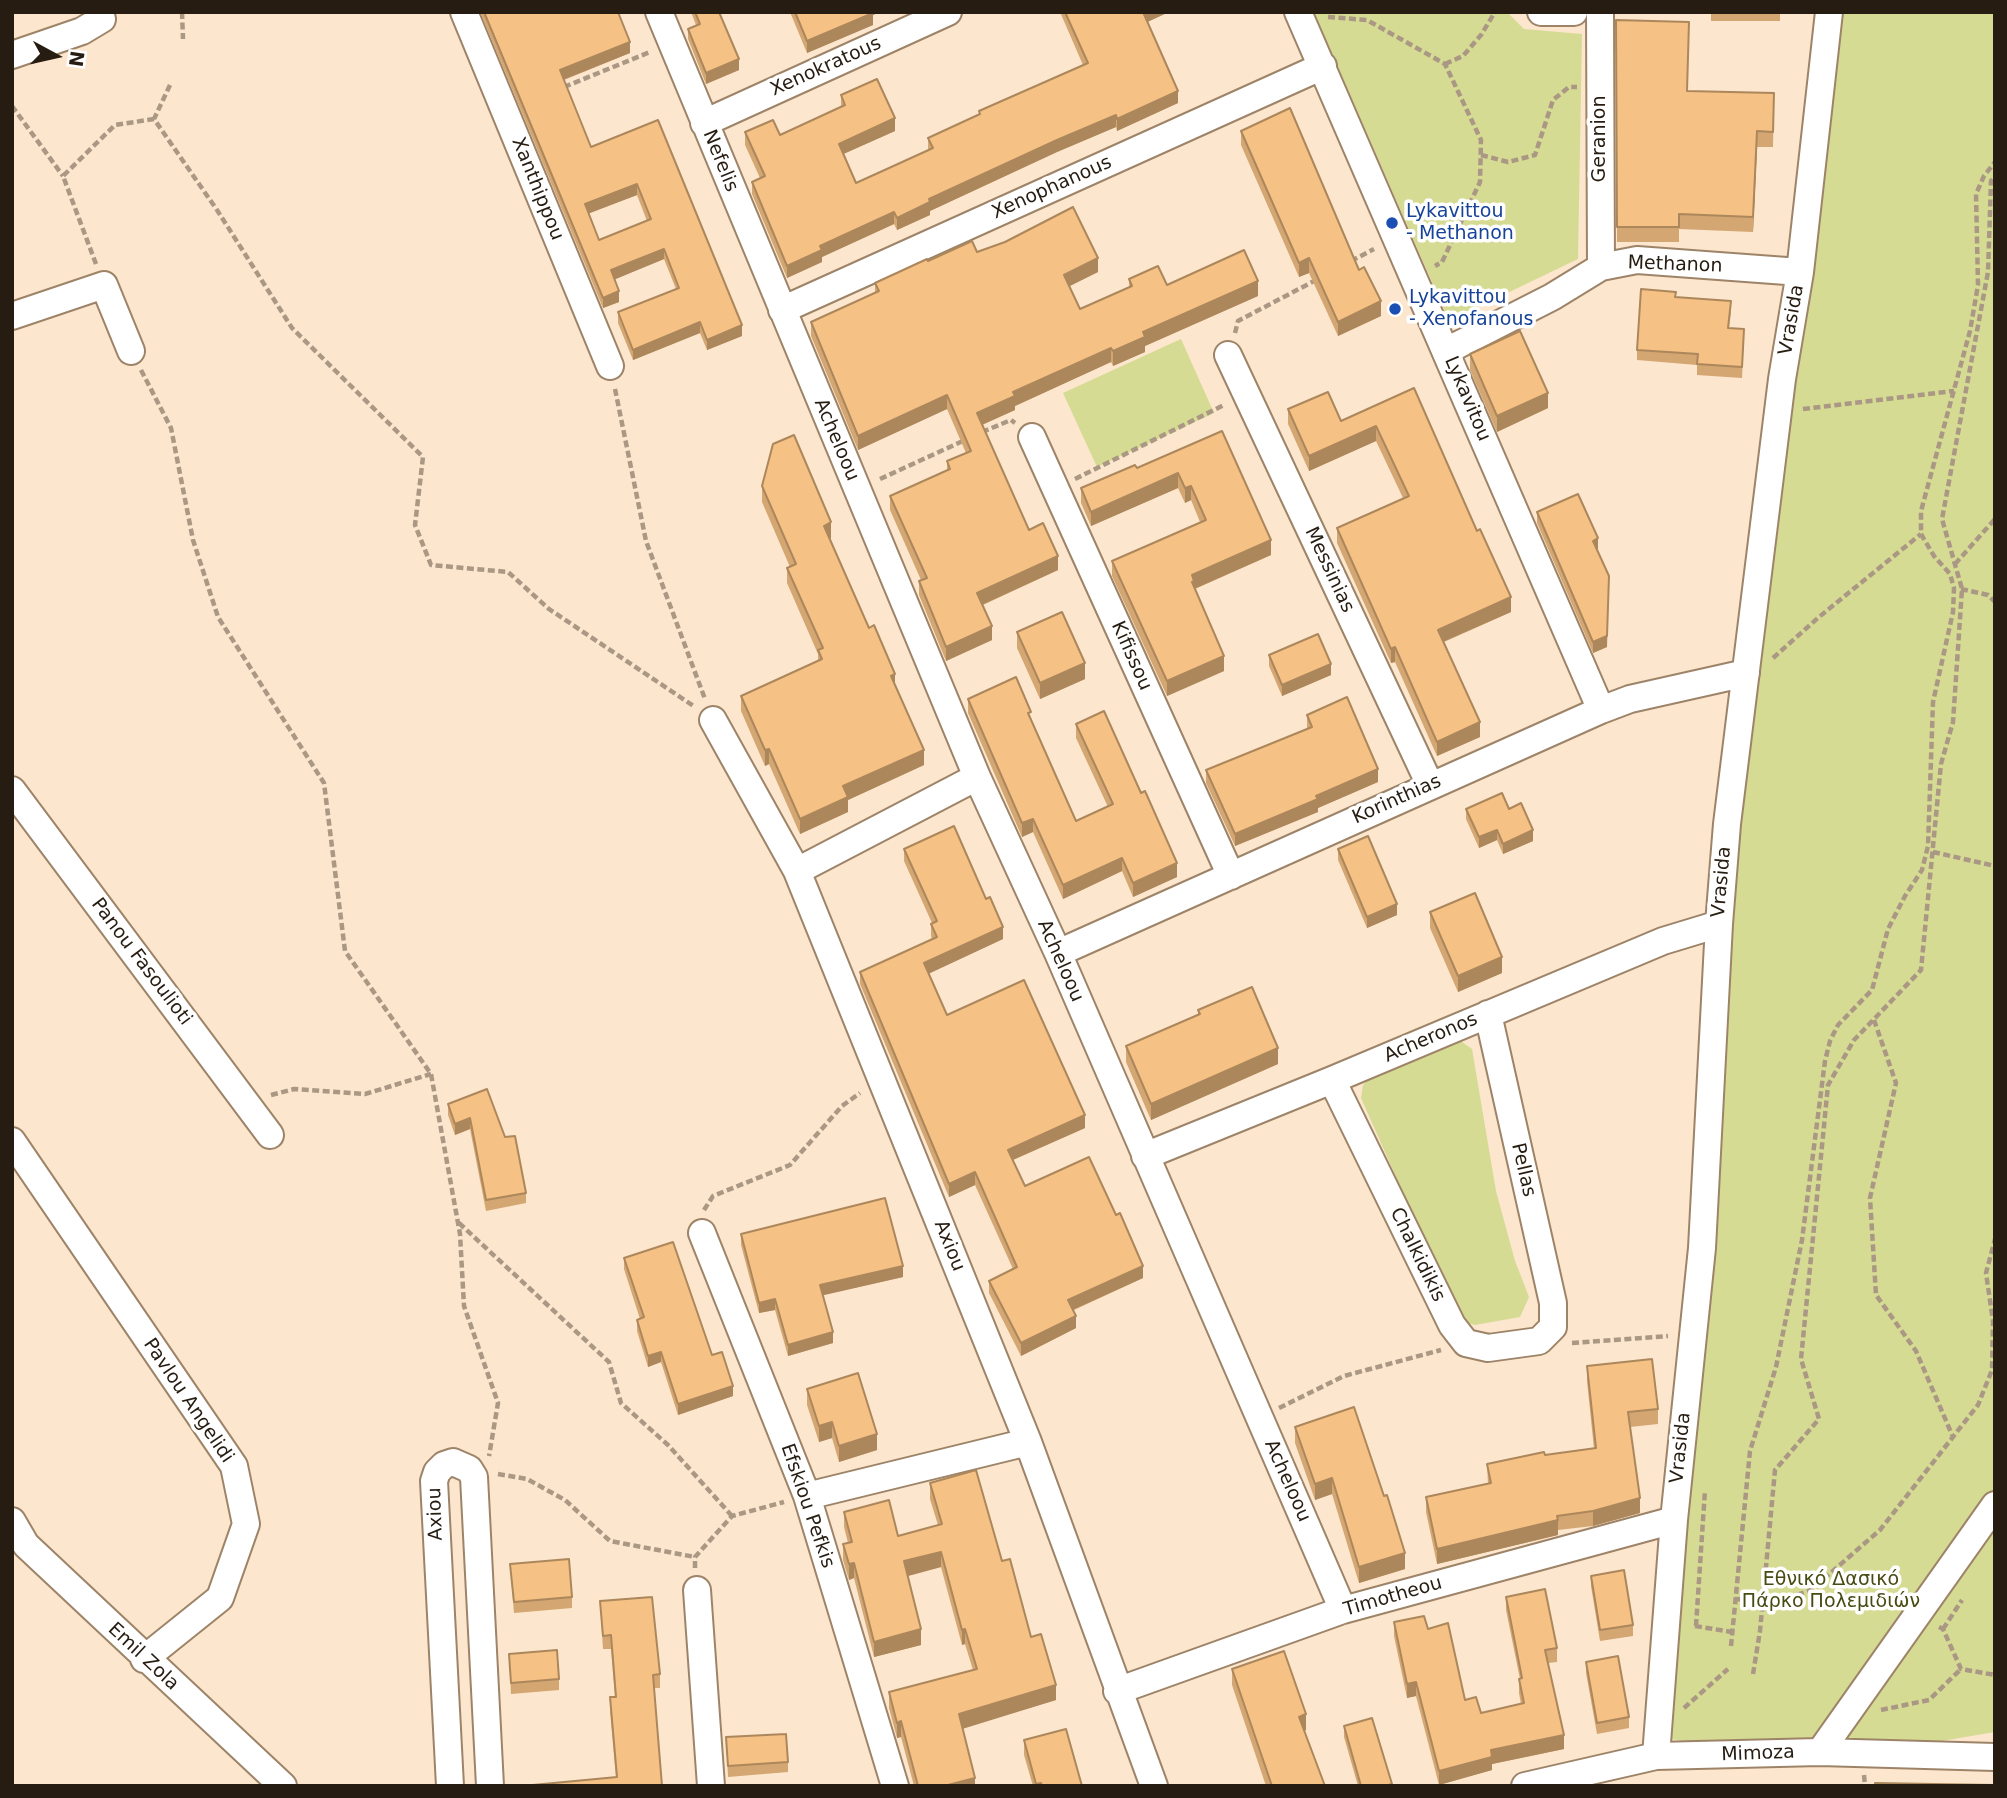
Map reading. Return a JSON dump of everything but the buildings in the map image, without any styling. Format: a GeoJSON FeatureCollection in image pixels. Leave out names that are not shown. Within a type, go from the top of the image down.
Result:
{"type":"FeatureCollection","features":[{"type":"Feature","properties":{"kind":"street","name":"Xanthippou"},"geometry":{"type":"LineString","coordinates":[[464,12],[610,366]]}},
{"type":"Feature","properties":{"kind":"street","name":"Nefelis"},"geometry":{"type":"LineString","coordinates":[[659,12],[782,310]]}},
{"type":"Feature","properties":{"kind":"street","name":"Xenokratous"},"geometry":{"type":"LineString","coordinates":[[704,122],[948,12]]}},
{"type":"Feature","properties":{"kind":"street"},"geometry":{"type":"LineString","coordinates":[[1541,12],[1574,12]]}},
{"type":"Feature","properties":{"kind":"street","name":"Geranion"},"geometry":{"type":"LineString","coordinates":[[1600,12],[1601,267]]}},
{"type":"Feature","properties":{"kind":"street","name":"Vrasida"},"geometry":{"type":"LineString","coordinates":[[1657,1744],[1674,1520],[1702,1248],[1719,924],[1727,824],[1782,379],[1800,272],[1829,12]]}},
{"type":"Feature","properties":{"kind":"street","name":"Lykavitou"},"geometry":{"type":"LineString","coordinates":[[1298,13],[1601,710]]}},
{"type":"Feature","properties":{"kind":"street"},"geometry":{"type":"LineString","coordinates":[[12,55],[82,31],[102,19]]}},
{"type":"Feature","properties":{"kind":"street","name":"Xenophanous"},"geometry":{"type":"LineString","coordinates":[[782,310],[1322,66]]}},
{"type":"Feature","properties":{"kind":"street","name":"Methanon"},"geometry":{"type":"LineString","coordinates":[[1446,351],[1552,297],[1601,267],[1637,260],[1800,272]]}},
{"type":"Feature","properties":{"kind":"street"},"geometry":{"type":"LineString","coordinates":[[12,316],[104,285],[131,351]]}},
{"type":"Feature","properties":{"kind":"street","name":"Acheloou"},"geometry":{"type":"LineString","coordinates":[[782,310],[977,777],[1058,953],[1343,1610]]}},
{"type":"Feature","properties":{"kind":"street","name":"Messinias"},"geometry":{"type":"LineString","coordinates":[[1228,355],[1430,785]]}},
{"type":"Feature","properties":{"kind":"street","name":"Kifissou"},"geometry":{"type":"LineString","coordinates":[[1032,436],[1231,876]]}},
{"type":"Feature","properties":{"kind":"street","name":"Korinthias"},"geometry":{"type":"LineString","coordinates":[[1058,953],[1601,710],[1630,699],[1746,673]]}},
{"type":"Feature","properties":{"kind":"street","name":"Axiou"},"geometry":{"type":"LineString","coordinates":[[713,720],[797,871],[1028,1442],[1154,1786]]}},
{"type":"Feature","properties":{"kind":"street"},"geometry":{"type":"LineString","coordinates":[[797,871],[977,777]]}},
{"type":"Feature","properties":{"kind":"street","name":"Panou Fasoulioti"},"geometry":{"type":"LineString","coordinates":[[12,790],[270,1135]]}},
{"type":"Feature","properties":{"kind":"street","name":"Acheronos"},"geometry":{"type":"LineString","coordinates":[[1145,1156],[1663,941],[1719,924]]}},
{"type":"Feature","properties":{"kind":"street","name":"Pellas"},"geometry":{"type":"LineString","coordinates":[[1488,1014],[1553,1303],[1553,1327]]}},
{"type":"Feature","properties":{"kind":"street","name":"Chalkidikis"},"geometry":{"type":"LineString","coordinates":[[1332,1080],[1452,1325],[1466,1343]]}},
{"type":"Feature","properties":{"kind":"street","name":"Pavlou Angelidi"},"geometry":{"type":"LineString","coordinates":[[12,1141],[234,1466],[246,1524],[220,1598],[144,1658]]}},
{"type":"Feature","properties":{"kind":"street","name":"Efskiou Pefkis"},"geometry":{"type":"LineString","coordinates":[[702,1233],[807,1496],[895,1786]]}},
{"type":"Feature","properties":{"kind":"street"},"geometry":{"type":"LineString","coordinates":[[1466,1343],[1488,1348],[1539,1341],[1553,1327]]}},
{"type":"Feature","properties":{"kind":"street"},"geometry":{"type":"LineString","coordinates":[[807,1496],[1028,1442]]}},
{"type":"Feature","properties":{"kind":"street","name":"Axiou"},"geometry":{"type":"LineString","coordinates":[[450,1786],[434,1481],[437,1472],[444,1465],[453,1462],[480,1476],[490,1786]]}},
{"type":"Feature","properties":{"kind":"street"},"geometry":{"type":"LineString","coordinates":[[1820,1752],[1995,1504]]}},
{"type":"Feature","properties":{"kind":"street","name":"Timotheou"},"geometry":{"type":"LineString","coordinates":[[1117,1691],[1343,1610],[1674,1520]]}},
{"type":"Feature","properties":{"kind":"street","name":"Emil Zola"},"geometry":{"type":"LineString","coordinates":[[12,1521],[26,1545],[282,1786]]}},
{"type":"Feature","properties":{"kind":"street"},"geometry":{"type":"LineString","coordinates":[[697,1590],[711,1786]]}},
{"type":"Feature","properties":{"kind":"street","name":"Mimoza"},"geometry":{"type":"LineString","coordinates":[[1525,1786],[1657,1744],[1995,1757]]}},
{"type":"Feature","properties":{"kind":"path"},"geometry":{"type":"LineString","coordinates":[[182,12],[183,39]]}},
{"type":"Feature","properties":{"kind":"path"},"geometry":{"type":"LineString","coordinates":[[1446,64],[1463,56],[1481,35],[1494,12]]}},
{"type":"Feature","properties":{"kind":"path"},"geometry":{"type":"LineString","coordinates":[[1298,13],[1367,20],[1446,64],[1482,140],[1480,182],[1442,262],[1415,278]]}},
{"type":"Feature","properties":{"kind":"path"},"geometry":{"type":"LineString","coordinates":[[556,90],[671,43]]}},
{"type":"Feature","properties":{"kind":"path"},"geometry":{"type":"LineString","coordinates":[[154,119],[170,85]]}},
{"type":"Feature","properties":{"kind":"path"},"geometry":{"type":"LineString","coordinates":[[1481,155],[1508,162],[1535,155],[1553,100],[1569,87],[1600,88]]}},
{"type":"Feature","properties":{"kind":"path"},"geometry":{"type":"LineString","coordinates":[[12,106],[63,176],[104,285]]}},
{"type":"Feature","properties":{"kind":"path"},"geometry":{"type":"LineString","coordinates":[[154,119],[217,210],[292,328],[423,457],[415,525],[431,565],[508,572],[549,609],[713,720]]}},
{"type":"Feature","properties":{"kind":"path"},"geometry":{"type":"LineString","coordinates":[[63,176],[115,125],[154,119]]}},
{"type":"Feature","properties":{"kind":"path"},"geometry":{"type":"LineString","coordinates":[[1731,1646],[1750,1451],[1776,1367],[1802,1240],[1825,1061],[1830,1041],[1838,1026],[1872,990],[1888,929],[1922,870],[1928,846],[1933,702],[1953,612],[1954,588],[1950,574],[1934,556],[1921,534],[1921,511],[1970,331],[1978,285],[1976,194],[1984,176],[1995,162]]}},
{"type":"Feature","properties":{"kind":"path"},"geometry":{"type":"LineString","coordinates":[[1753,1674],[1776,1470],[1819,1419],[1801,1359],[1828,1085],[1854,1040],[1921,970],[1941,764],[1953,723],[1962,589],[1942,519],[1988,272],[1991,181],[1995,176]]}},
{"type":"Feature","properties":{"kind":"path"},"geometry":{"type":"LineString","coordinates":[[1348,263],[1397,237]]}},
{"type":"Feature","properties":{"kind":"path"},"geometry":{"type":"LineString","coordinates":[[1228,355],[1238,321],[1324,276]]}},
{"type":"Feature","properties":{"kind":"path"},"geometry":{"type":"LineString","coordinates":[[131,351],[171,428],[193,540],[218,617],[324,783],[345,951],[431,1074],[458,1222],[464,1306],[498,1403],[480,1476],[502,1474],[527,1479],[565,1500],[610,1541],[695,1557]]}},
{"type":"Feature","properties":{"kind":"path"},"geometry":{"type":"LineString","coordinates":[[610,366],[646,541],[713,720]]}},
{"type":"Feature","properties":{"kind":"path"},"geometry":{"type":"LineString","coordinates":[[1792,410],[1954,391]]}},
{"type":"Feature","properties":{"kind":"path"},"geometry":{"type":"LineString","coordinates":[[1055,488],[1247,394]]}},
{"type":"Feature","properties":{"kind":"path"},"geometry":{"type":"LineString","coordinates":[[857,489],[1011,419],[1032,436]]}},
{"type":"Feature","properties":{"kind":"path"},"geometry":{"type":"LineString","coordinates":[[1955,564],[1995,519]]}},
{"type":"Feature","properties":{"kind":"path"},"geometry":{"type":"LineString","coordinates":[[1746,673],[1761,670],[1819,617],[1921,534]]}},
{"type":"Feature","properties":{"kind":"path"},"geometry":{"type":"LineString","coordinates":[[1954,588],[1988,595],[1995,602]]}},
{"type":"Feature","properties":{"kind":"path"},"geometry":{"type":"LineString","coordinates":[[1933,852],[1995,866]]}},
{"type":"Feature","properties":{"kind":"path"},"geometry":{"type":"LineString","coordinates":[[1874,1020],[1895,1083],[1870,1198],[1876,1295],[1916,1351],[1953,1437]]}},
{"type":"Feature","properties":{"kind":"path"},"geometry":{"type":"LineString","coordinates":[[245,1102],[294,1089],[365,1094],[431,1074]]}},
{"type":"Feature","properties":{"kind":"path"},"geometry":{"type":"LineString","coordinates":[[702,1233],[704,1207],[713,1196],[790,1165],[842,1107],[881,1077]]}},
{"type":"Feature","properties":{"kind":"path"},"geometry":{"type":"LineString","coordinates":[[458,1222],[610,1362],[621,1403],[668,1445],[732,1516]]}},
{"type":"Feature","properties":{"kind":"path"},"geometry":{"type":"LineString","coordinates":[[1735,1599],[1782,1600],[1811,1590],[1880,1530],[1978,1405],[1992,1370],[1993,1321],[1986,1273],[1995,1239]]}},
{"type":"Feature","properties":{"kind":"path"},"geometry":{"type":"LineString","coordinates":[[1553,1327],[1570,1343],[1693,1334]]}},
{"type":"Feature","properties":{"kind":"path"},"geometry":{"type":"LineString","coordinates":[[1259,1417],[1344,1376],[1466,1343]]}},
{"type":"Feature","properties":{"kind":"path"},"geometry":{"type":"LineString","coordinates":[[1696,1626],[1705,1489]]}},
{"type":"Feature","properties":{"kind":"path"},"geometry":{"type":"LineString","coordinates":[[697,1590],[695,1557],[732,1516],[807,1496]]}},
{"type":"Feature","properties":{"kind":"path"},"geometry":{"type":"LineString","coordinates":[[1917,1614],[1943,1629],[1961,1669]]}},
{"type":"Feature","properties":{"kind":"path"},"geometry":{"type":"LineString","coordinates":[[1666,1622],[1732,1632]]}},
{"type":"Feature","properties":{"kind":"path"},"geometry":{"type":"LineString","coordinates":[[1657,1744],[1728,1669]]}},
{"type":"Feature","properties":{"kind":"path"},"geometry":{"type":"LineString","coordinates":[[1961,1669],[1995,1675]]}},
{"type":"Feature","properties":{"kind":"path"},"geometry":{"type":"LineString","coordinates":[[1844,1718],[1928,1700],[1961,1669]]}},
{"type":"Feature","properties":{"kind":"green space"},"geometry":{"type":"Polygon","coordinates":[[[1314,12],[1507,12],[1524,29],[1582,34],[1578,259],[1449,321],[1314,12]]]}},
{"type":"Feature","properties":{"kind":"green space","name":"Εθνικό Δασικό Πάρκο Πολεμιδιών"},"geometry":{"type":"Polygon","coordinates":[[[1827,12],[1995,12],[1995,1732],[1829,1760],[1670,1739],[1728,910],[1827,12]]]}},
{"type":"Feature","properties":{"kind":"green space"},"geometry":{"type":"Polygon","coordinates":[[[1181,339],[1214,413],[1097,467],[1063,393],[1181,339]]]}},
{"type":"Feature","properties":{"kind":"green space"},"geometry":{"type":"Polygon","coordinates":[[[1454,1041],[1462,1042],[1472,1049],[1496,1191],[1515,1261],[1529,1297],[1520,1317],[1475,1325],[1460,1321],[1361,1098],[1363,1085],[1373,1074],[1454,1041]]]}},
{"type":"Feature","properties":{"kind":"place","name":"Lykavittou - Methanon"},"geometry":{"type":"Point","coordinates":[1392,223]}},
{"type":"Feature","properties":{"kind":"place","name":"Lykavittou - Xenofanous"},"geometry":{"type":"Point","coordinates":[1395,309]}}]}
